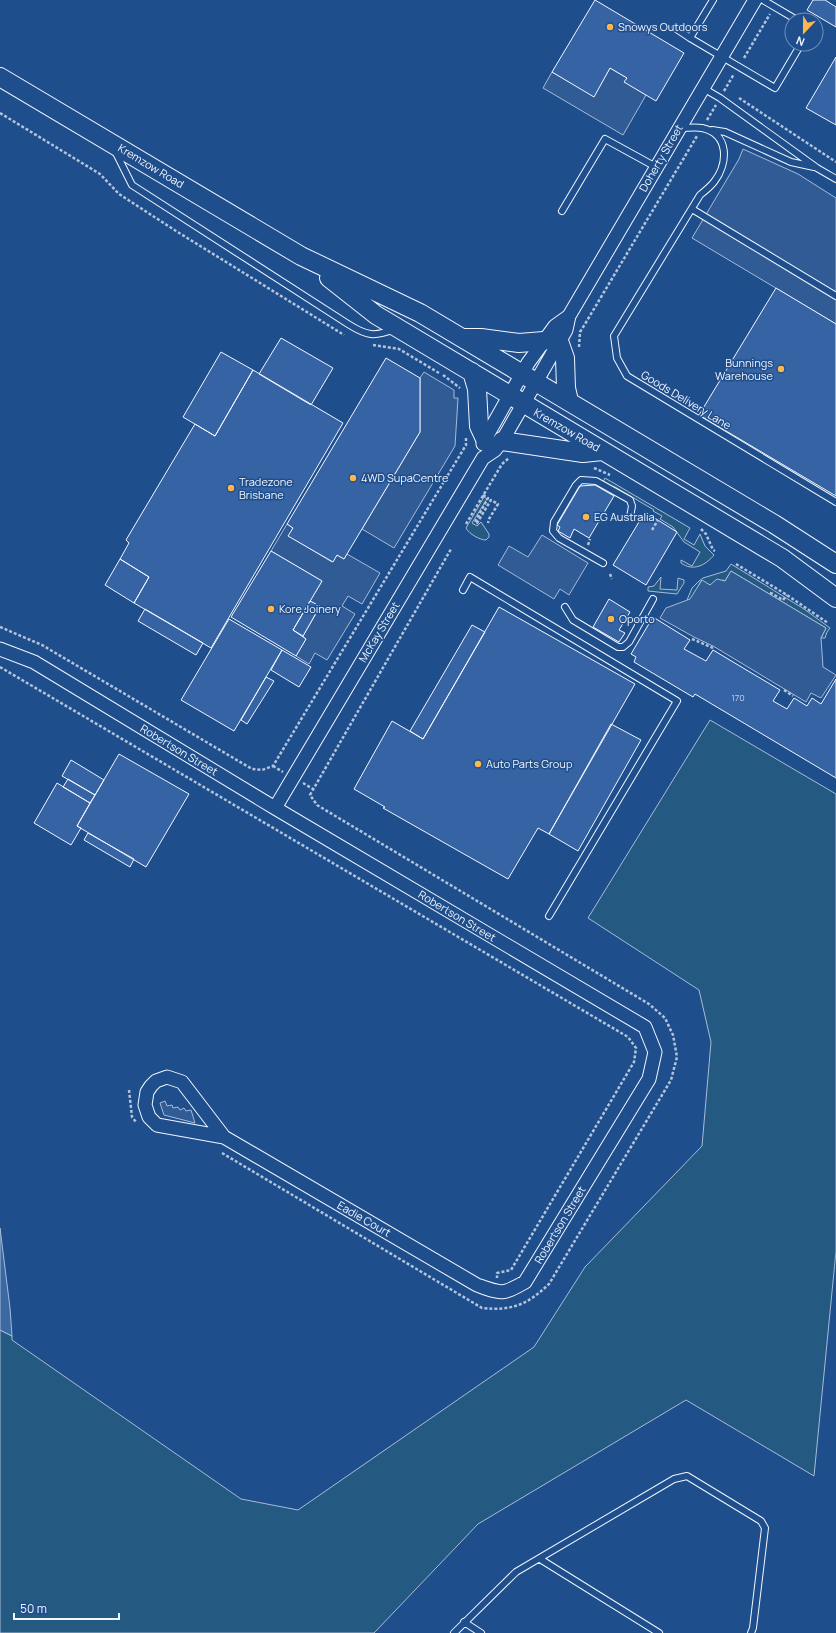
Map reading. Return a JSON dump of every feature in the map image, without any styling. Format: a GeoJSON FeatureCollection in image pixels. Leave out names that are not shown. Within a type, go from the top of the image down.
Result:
{"type":"FeatureCollection","features":[{"type":"Feature","properties":{"kind":"street","name":"Doherty Street"},"geometry":{"type":"LineString","coordinates":[[529,378],[552,341],[555,326],[569,316],[755,0]]}},
{"type":"Feature","properties":{"kind":"street","name":"Kremzow Road"},"geometry":{"type":"LineString","coordinates":[[0,77],[301,256],[420,313],[774,524],[836,564]]}},
{"type":"Feature","properties":{"kind":"street","name":"Kremzow Road"},"geometry":{"type":"LineString","coordinates":[[301,256],[376,315],[782,558],[836,598]]}},
{"type":"Feature","properties":{"kind":"street"},"geometry":{"type":"LineString","coordinates":[[462,338],[481,338],[519,343],[552,341],[565,358],[566,388],[569,401]]}},
{"type":"Feature","properties":{"kind":"street"},"geometry":{"type":"LineString","coordinates":[[472,372],[477,389],[479,426],[493,440],[583,453],[602,451]]}},
{"type":"Feature","properties":{"kind":"street","name":"McKay Street"},"geometry":{"type":"LineString","coordinates":[[275,808],[483,458],[495,450],[493,440],[529,378]]}},
{"type":"Feature","properties":{"kind":"street","name":"Robertson Street"},"geometry":{"type":"LineString","coordinates":[[0,649],[34,662],[275,808],[645,1027],[654,1052],[649,1079],[525,1282],[508,1292]]}},
{"type":"Feature","properties":{"kind":"street","name":"Eadie Court"},"geometry":{"type":"LineString","coordinates":[[224,1137],[182,1082],[167,1077],[156,1081],[147,1092],[145,1105],[149,1117],[157,1125],[224,1137],[477,1286],[497,1292],[508,1292]]}},
{"type":"Feature","properties":{"kind":"lane"},"geometry":{"type":"LineString","coordinates":[[690,38],[713,0]]}},
{"type":"Feature","properties":{"kind":"lane"},"geometry":{"type":"LineString","coordinates":[[763,0],[784,13]]}},
{"type":"Feature","properties":{"kind":"lane"},"geometry":{"type":"LineString","coordinates":[[675,28],[775,88],[796,52]]}},
{"type":"Feature","properties":{"kind":"lane"},"geometry":{"type":"LineString","coordinates":[[703,88],[720,98],[817,168],[836,179]]}},
{"type":"Feature","properties":{"kind":"lane"},"geometry":{"type":"LineString","coordinates":[[679,128],[702,128],[725,132],[792,162],[817,168]]}},
{"type":"Feature","properties":{"kind":"lane","name":"Goods Delivery Lane"},"geometry":{"type":"LineString","coordinates":[[702,128],[716,134],[724,147],[724,165],[714,182],[700,195],[614,336],[617,358],[627,376],[836,502]]}},
{"type":"Feature","properties":{"kind":"lane"},"geometry":{"type":"LineString","coordinates":[[562,211],[605,139],[656,168]]}},
{"type":"Feature","properties":{"kind":"lane"},"geometry":{"type":"LineString","coordinates":[[111,143],[132,185],[335,316],[359,331],[371,334],[379,335],[398,328]]}},
{"type":"Feature","properties":{"kind":"lane"},"geometry":{"type":"LineString","coordinates":[[692,209],[836,296]]}},
{"type":"Feature","properties":{"kind":"lane"},"geometry":{"type":"LineString","coordinates":[[603,563],[559,538],[553,531],[554,522],[576,485],[583,480],[596,481],[630,500],[632,506],[630,517]]}},
{"type":"Feature","properties":{"kind":"lane"},"geometry":{"type":"LineString","coordinates":[[462,590],[470,577],[678,701],[549,916]]}},
{"type":"Feature","properties":{"kind":"lane"},"geometry":{"type":"LineString","coordinates":[[564,607],[573,620],[618,647],[623,647],[629,642],[653,599]]}},
{"type":"Feature","properties":{"kind":"lane"},"geometry":{"type":"LineString","coordinates":[[454,1633],[516,1572],[674,1479],[687,1476],[761,1521],[765,1528],[753,1628],[751,1633]]}},
{"type":"Feature","properties":{"kind":"lane"},"geometry":{"type":"LineString","coordinates":[[540,1559],[659,1633]]}},
{"type":"Feature","properties":{"kind":"lane"},"geometry":{"type":"LineString","coordinates":[[464,1622],[481,1633]]}},
{"type":"Feature","properties":{"kind":"path"},"geometry":{"type":"LineString","coordinates":[[579,349],[580,332],[774,7]]}},
{"type":"Feature","properties":{"kind":"path"},"geometry":{"type":"LineString","coordinates":[[725,89],[732,93]]}},
{"type":"Feature","properties":{"kind":"path"},"geometry":{"type":"LineString","coordinates":[[738,97],[836,162]]}},
{"type":"Feature","properties":{"kind":"path"},"geometry":{"type":"LineString","coordinates":[[0,114],[100,174],[119,194],[342,334]]}},
{"type":"Feature","properties":{"kind":"path"},"geometry":{"type":"LineString","coordinates":[[372,345],[399,349],[444,375],[464,391]]}},
{"type":"Feature","properties":{"kind":"path"},"geometry":{"type":"LineString","coordinates":[[0,627],[42,645],[252,769],[262,770],[273,766],[466,445],[466,429]]}},
{"type":"Feature","properties":{"kind":"path"},"geometry":{"type":"LineString","coordinates":[[483,495],[488,498],[474,522],[477,524],[491,500],[498,504],[488,523]]}},
{"type":"Feature","properties":{"kind":"path"},"geometry":{"type":"LineString","coordinates":[[652,530],[658,520]]}},
{"type":"Feature","properties":{"kind":"path"},"geometry":{"type":"LineString","coordinates":[[216,1150],[482,1308],[514,1308],[537,1296],[549,1284],[671,1080],[677,1057],[673,1035],[665,1018],[649,1004],[317,805],[310,795],[451,549]]}},
{"type":"Feature","properties":{"kind":"path"},"geometry":{"type":"LineString","coordinates":[[736,564],[787,594],[828,623]]}},
{"type":"Feature","properties":{"kind":"path"},"geometry":{"type":"LineString","coordinates":[[610,574],[612,579]]}},
{"type":"Feature","properties":{"kind":"path"},"geometry":{"type":"LineString","coordinates":[[771,594],[783,600],[787,594]]}},
{"type":"Feature","properties":{"kind":"path"},"geometry":{"type":"LineString","coordinates":[[692,638],[713,648]]}},
{"type":"Feature","properties":{"kind":"path"},"geometry":{"type":"LineString","coordinates":[[0,667],[628,1038],[636,1048],[634,1062],[511,1270],[496,1273],[496,1278]]}},
{"type":"Feature","properties":{"kind":"path"},"geometry":{"type":"LineString","coordinates":[[784,690],[793,696]]}},
{"type":"Feature","properties":{"kind":"path"},"geometry":{"type":"LineString","coordinates":[[273,766],[277,769]]}},
{"type":"Feature","properties":{"kind":"path"},"geometry":{"type":"LineString","coordinates":[[306,785],[313,789]]}},
{"type":"Feature","properties":{"kind":"path"},"geometry":{"type":"LineString","coordinates":[[129,1090],[132,1118],[137,1123]]}},
{"type":"Feature","properties":{"kind":"path"},"geometry":{"type":"LineString","coordinates":[[494,1309],[495,1304]]}},
{"type":"Feature","properties":{"kind":"shaded area"},"geometry":{"type":"Polygon","coordinates":[[[610,68],[627,78],[625,82],[646,95],[623,135],[543,88],[552,72],[594,96],[610,68]]]}},
{"type":"Feature","properties":{"kind":"shaded area"},"geometry":{"type":"Polygon","coordinates":[[[743,149],[798,174],[836,198],[836,324],[692,238],[739,159],[743,149]]]}},
{"type":"Feature","properties":{"kind":"shaded area"},"geometry":{"type":"Polygon","coordinates":[[[424,372],[454,390],[454,398],[458,398],[455,446],[394,548],[362,529],[420,432],[420,378],[424,372]]]}},
{"type":"Feature","properties":{"kind":"shaded area"},"geometry":{"type":"Polygon","coordinates":[[[605,478],[690,528],[684,539],[694,545],[700,534],[705,546],[714,555],[707,562],[695,567],[686,566],[681,563],[681,560],[692,566],[700,552],[684,542],[673,527],[660,519],[662,516],[615,487],[603,482],[605,478]]]}},
{"type":"Feature","properties":{"kind":"shaded area"},"geometry":{"type":"Polygon","coordinates":[[[484,497],[487,499],[472,523],[477,526],[481,522],[489,534],[489,537],[486,540],[475,536],[466,528],[484,497]]]}},
{"type":"Feature","properties":{"kind":"shaded area"},"geometry":{"type":"Polygon","coordinates":[[[287,524],[293,528],[289,536],[332,562],[337,555],[344,559],[347,554],[380,573],[362,604],[348,596],[342,606],[355,614],[327,660],[315,653],[309,664],[296,656],[306,639],[303,636],[320,607],[310,601],[322,581],[271,551],[287,524]]]}},
{"type":"Feature","properties":{"kind":"shaded area"},"geometry":{"type":"Polygon","coordinates":[[[542,535],[588,563],[569,595],[560,589],[554,599],[498,565],[509,546],[528,557],[542,535]]]}},
{"type":"Feature","properties":{"kind":"shaded area"},"geometry":{"type":"Polygon","coordinates":[[[731,564],[804,609],[830,628],[825,638],[821,638],[826,628],[731,571],[725,581],[723,580],[710,585],[701,581],[696,606],[687,600],[692,588],[699,581],[703,578],[726,571],[731,564]]]}},
{"type":"Feature","properties":{"kind":"shaded area"},"geometry":{"type":"Polygon","coordinates":[[[731,571],[826,628],[821,638],[823,667],[836,675],[821,698],[811,693],[806,702],[713,646],[660,618],[666,608],[690,599],[702,580],[710,585],[717,579],[725,581],[731,571]]]}},
{"type":"Feature","properties":{"kind":"shaded area"},"geometry":{"type":"Polygon","coordinates":[[[661,577],[660,589],[677,590],[678,578],[684,580],[684,583],[677,594],[648,591],[648,587],[654,586],[661,577]]]}},
{"type":"Feature","properties":{"kind":"shaded area"},"geometry":{"type":"Polygon","coordinates":[[[710,720],[836,794],[836,1251],[814,1476],[686,1400],[478,1524],[374,1633],[0,1633],[0,1330],[12,1336],[12,1340],[241,1499],[298,1510],[534,1347],[585,1267],[702,1146],[711,1042],[699,990],[588,918],[710,720]]]}},
{"type":"Feature","properties":{"kind":"shaded area"},"geometry":{"type":"Polygon","coordinates":[[[165,1101],[167,1106],[172,1105],[173,1108],[178,1107],[180,1110],[184,1108],[186,1111],[191,1110],[195,1123],[164,1115],[160,1103],[165,1101]]]}},
{"type":"Feature","properties":{"kind":"shaded area"},"geometry":{"type":"Polygon","coordinates":[[[0,1228],[10,1308],[12,1336],[0,1330],[0,1228]]]}},
{"type":"Feature","properties":{"kind":"building","name":"Snowys Outdoors"},"geometry":{"type":"Polygon","coordinates":[[[595,0],[684,53],[656,101],[624,82],[627,78],[610,68],[594,97],[552,72],[595,0]]]}},
{"type":"Feature","properties":{"kind":"building"},"geometry":{"type":"Polygon","coordinates":[[[813,0],[825,0],[836,7],[836,27],[824,20],[824,12],[810,12],[807,10],[813,0]]]}},
{"type":"Feature","properties":{"kind":"building"},"geometry":{"type":"Polygon","coordinates":[[[836,57],[836,125],[806,108],[836,57]]]}},
{"type":"Feature","properties":{"kind":"building","name":"Bunnings Warehouse"},"geometry":{"type":"Polygon","coordinates":[[[776,288],[836,324],[836,496],[699,415],[776,288]]]}},
{"type":"Feature","properties":{"kind":"building"},"geometry":{"type":"Polygon","coordinates":[[[281,338],[333,368],[311,405],[259,374],[281,338]]]}},
{"type":"Feature","properties":{"kind":"building"},"geometry":{"type":"Polygon","coordinates":[[[221,352],[253,370],[215,436],[183,417],[221,352]]]}},
{"type":"Feature","properties":{"kind":"building","name":"4WD SupaCentre"},"geometry":{"type":"Polygon","coordinates":[[[386,358],[420,378],[420,432],[344,559],[337,555],[333,562],[288,536],[293,528],[287,524],[386,358]]]}},
{"type":"Feature","properties":{"kind":"building","name":"Tradezone Brisbane"},"geometry":{"type":"Polygon","coordinates":[[[253,370],[343,423],[211,648],[134,603],[149,577],[120,559],[129,543],[126,540],[195,424],[215,436],[253,370]]]}},
{"type":"Feature","properties":{"kind":"building"},"geometry":{"type":"Polygon","coordinates":[[[595,485],[614,496],[589,538],[574,529],[570,538],[558,531],[560,527],[557,525],[580,486],[595,485]]]}},
{"type":"Feature","properties":{"kind":"building"},"geometry":{"type":"Polygon","coordinates":[[[645,512],[677,532],[646,585],[613,565],[645,512]]]}},
{"type":"Feature","properties":{"kind":"building","name":"Kore Joinery"},"geometry":{"type":"Polygon","coordinates":[[[271,551],[322,581],[293,630],[306,639],[296,656],[231,617],[271,551]]]}},
{"type":"Feature","properties":{"kind":"building"},"geometry":{"type":"Polygon","coordinates":[[[120,559],[149,577],[134,603],[105,585],[120,559]]]}},
{"type":"Feature","properties":{"kind":"building","name":"Oporto"},"geometry":{"type":"Polygon","coordinates":[[[609,599],[630,612],[619,630],[625,633],[619,642],[593,627],[609,599]]]}},
{"type":"Feature","properties":{"kind":"building"},"geometry":{"type":"Polygon","coordinates":[[[310,601],[320,606],[303,636],[293,630],[310,601]]]}},
{"type":"Feature","properties":{"kind":"building","name":"Auto Parts Group"},"geometry":{"type":"Polygon","coordinates":[[[499,607],[635,684],[549,834],[538,828],[508,879],[383,808],[385,807],[354,789],[392,721],[423,739],[499,607]]]}},
{"type":"Feature","properties":{"kind":"building"},"geometry":{"type":"Polygon","coordinates":[[[145,609],[203,643],[196,655],[138,621],[145,609]]]}},
{"type":"Feature","properties":{"kind":"building"},"geometry":{"type":"Polygon","coordinates":[[[653,617],[690,640],[684,649],[706,661],[713,650],[780,690],[773,701],[787,709],[794,698],[807,706],[812,698],[821,704],[836,679],[836,778],[695,694],[693,697],[634,662],[636,657],[631,654],[653,617]]]}},
{"type":"Feature","properties":{"kind":"building"},"geometry":{"type":"Polygon","coordinates":[[[229,619],[282,650],[234,731],[181,700],[229,619]]]}},
{"type":"Feature","properties":{"kind":"building"},"geometry":{"type":"Polygon","coordinates":[[[472,625],[485,632],[423,739],[410,731],[472,625]]]}},
{"type":"Feature","properties":{"kind":"building"},"geometry":{"type":"Polygon","coordinates":[[[282,650],[311,667],[299,687],[271,670],[282,650]]]}},
{"type":"Feature","properties":{"kind":"building"},"geometry":{"type":"Polygon","coordinates":[[[266,677],[274,681],[247,724],[241,720],[266,677]]]}},
{"type":"Feature","properties":{"kind":"building"},"geometry":{"type":"Polygon","coordinates":[[[611,724],[641,740],[578,851],[549,834],[611,724]]]}},
{"type":"Feature","properties":{"kind":"building"},"geometry":{"type":"Polygon","coordinates":[[[119,754],[189,794],[146,867],[77,826],[119,754]]]}},
{"type":"Feature","properties":{"kind":"building"},"geometry":{"type":"Polygon","coordinates":[[[71,760],[104,780],[95,795],[62,776],[71,760]]]}},
{"type":"Feature","properties":{"kind":"building"},"geometry":{"type":"Polygon","coordinates":[[[68,779],[95,795],[90,803],[63,787],[68,779]]]}},
{"type":"Feature","properties":{"kind":"building"},"geometry":{"type":"Polygon","coordinates":[[[57,783],[90,803],[77,826],[81,828],[71,845],[34,823],[57,783]]]}},
{"type":"Feature","properties":{"kind":"building"},"geometry":{"type":"Polygon","coordinates":[[[88,833],[134,859],[130,867],[84,840],[88,833]]]}},
{"type":"Feature","properties":{"kind":"place","name":"Snowys Outdoors"},"geometry":{"type":"Point","coordinates":[610,27]}},
{"type":"Feature","properties":{"kind":"place","name":"Bunnings Warehouse"},"geometry":{"type":"Point","coordinates":[781,369]}},
{"type":"Feature","properties":{"kind":"place","name":"4WD SupaCentre"},"geometry":{"type":"Point","coordinates":[353,478]}},
{"type":"Feature","properties":{"kind":"place","name":"Tradezone Brisbane"},"geometry":{"type":"Point","coordinates":[231,488]}},
{"type":"Feature","properties":{"kind":"place","name":"EG Australia"},"geometry":{"type":"Point","coordinates":[586,517]}},
{"type":"Feature","properties":{"kind":"place","name":"Kore Joinery"},"geometry":{"type":"Point","coordinates":[271,609]}},
{"type":"Feature","properties":{"kind":"place","name":"Oporto"},"geometry":{"type":"Point","coordinates":[611,619]}},
{"type":"Feature","properties":{"kind":"place","name":"Auto Parts Group"},"geometry":{"type":"Point","coordinates":[478,764]}}]}
